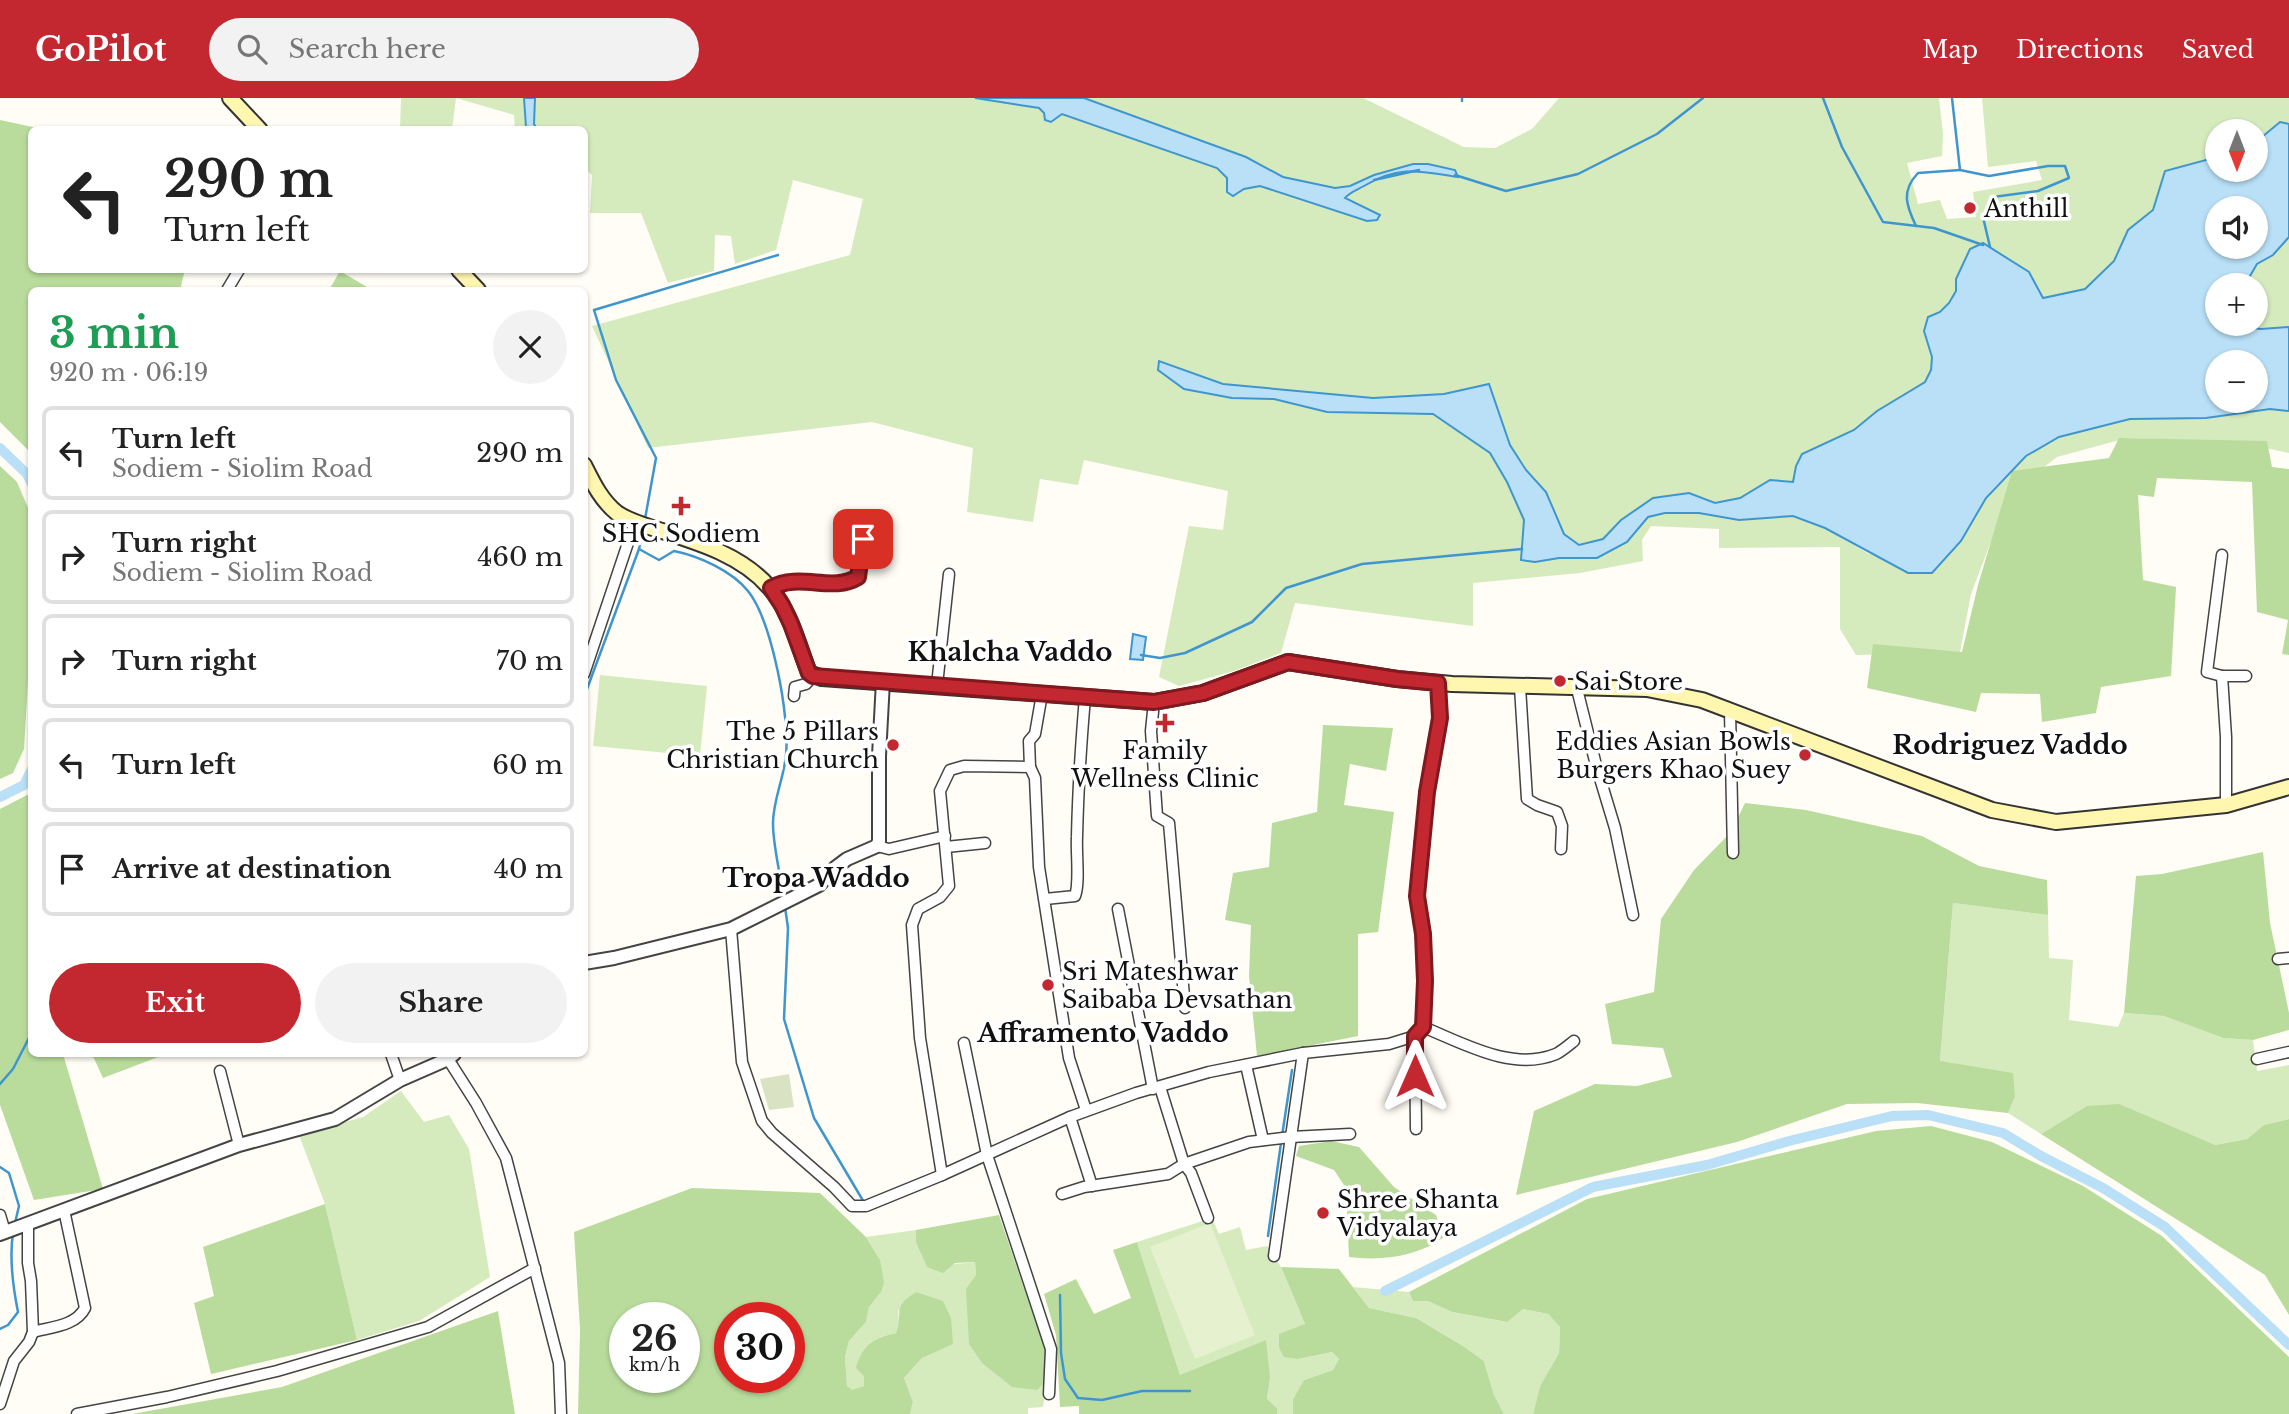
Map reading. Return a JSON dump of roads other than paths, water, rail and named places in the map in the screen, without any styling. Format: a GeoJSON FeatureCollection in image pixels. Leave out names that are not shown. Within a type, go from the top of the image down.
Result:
{"type":"FeatureCollection","features":[{"type":"Feature","properties":{"kind":"main road"},"geometry":{"type":"LineString","coordinates":[[230,98],[256,126]]}},
{"type":"Feature","properties":{"kind":"main road"},"geometry":{"type":"LineString","coordinates":[[462,273],[475,287]]}},
{"type":"Feature","properties":{"kind":"main road"},"geometry":{"type":"LineString","coordinates":[[588,473],[598,494],[618,513],[641,524],[696,542],[738,561],[756,573],[771,588],[782,605],[809,673],[813,676],[1154,702],[1203,693],[1288,662],[1438,683],[1647,689],[1702,701],[1992,810],[2056,822],[2226,805],[2289,787]]}},
{"type":"Feature","properties":{"kind":"street"},"geometry":{"type":"LineString","coordinates":[[588,663],[641,524]]}},
{"type":"Feature","properties":{"kind":"street"},"geometry":{"type":"LineString","coordinates":[[771,588],[784,581],[848,583],[858,577],[863,539]]}},
{"type":"Feature","properties":{"kind":"street"},"geometry":{"type":"LineString","coordinates":[[2222,555],[2207,672],[2222,677],[2246,676]]}},
{"type":"Feature","properties":{"kind":"street"},"geometry":{"type":"LineString","coordinates":[[937,685],[949,574]]}},
{"type":"Feature","properties":{"kind":"street"},"geometry":{"type":"LineString","coordinates":[[794,696],[795,687],[806,684],[813,676]]}},
{"type":"Feature","properties":{"kind":"street"},"geometry":{"type":"LineString","coordinates":[[2222,677],[2226,737],[2226,805]]}},
{"type":"Feature","properties":{"kind":"street"},"geometry":{"type":"LineString","coordinates":[[877,846],[883,681]]}},
{"type":"Feature","properties":{"kind":"street"},"geometry":{"type":"LineString","coordinates":[[731,929],[742,1062],[762,1121],[852,1206],[866,1206],[942,1175],[1070,1116],[1209,1072],[1303,1052],[1389,1044],[1415,1036],[1423,1027],[1423,934],[1417,896],[1427,792],[1440,718],[1438,683]]}},
{"type":"Feature","properties":{"kind":"street"},"geometry":{"type":"LineString","coordinates":[[1520,687],[1527,799],[1557,812],[1562,826],[1561,849]]}},
{"type":"Feature","properties":{"kind":"street"},"geometry":{"type":"LineString","coordinates":[[1577,689],[1615,828],[1633,915]]}},
{"type":"Feature","properties":{"kind":"street"},"geometry":{"type":"LineString","coordinates":[[1042,694],[1035,734],[1030,741],[1030,768],[1035,778],[1038,867],[1069,1058],[1086,1110]]}},
{"type":"Feature","properties":{"kind":"street"},"geometry":{"type":"LineString","coordinates":[[1045,899],[1075,896],[1078,888],[1076,869],[1079,771],[1085,697]]}},
{"type":"Feature","properties":{"kind":"street"},"geometry":{"type":"LineString","coordinates":[[1154,702],[1151,731],[1157,816],[1169,823],[1185,1008]]}},
{"type":"Feature","properties":{"kind":"street"},"geometry":{"type":"LineString","coordinates":[[1730,711],[1732,853]]}},
{"type":"Feature","properties":{"kind":"street"},"geometry":{"type":"LineString","coordinates":[[942,1175],[920,1038],[912,925],[918,909],[940,897],[949,886],[940,791],[950,770],[964,766],[1030,768]]}},
{"type":"Feature","properties":{"kind":"street"},"geometry":{"type":"LineString","coordinates":[[588,962],[731,929],[819,885],[847,859],[877,846],[889,849],[945,842],[985,843]]}},
{"type":"Feature","properties":{"kind":"street"},"geometry":{"type":"LineString","coordinates":[[1118,909],[1157,1088],[1184,1164],[1191,1173],[1208,1218]]}},
{"type":"Feature","properties":{"kind":"street"},"geometry":{"type":"LineString","coordinates":[[2278,959],[2289,958]]}},
{"type":"Feature","properties":{"kind":"street"},"geometry":{"type":"LineString","coordinates":[[1423,1027],[1505,1058],[1538,1058],[1557,1053],[1574,1041]]}},
{"type":"Feature","properties":{"kind":"street"},"geometry":{"type":"LineString","coordinates":[[1415,1036],[1416,1129]]}},
{"type":"Feature","properties":{"kind":"street"},"geometry":{"type":"LineString","coordinates":[[964,1043],[987,1154],[1051,1349],[1049,1394]]}},
{"type":"Feature","properties":{"kind":"street"},"geometry":{"type":"LineString","coordinates":[[1274,1256],[1303,1052]]}},
{"type":"Feature","properties":{"kind":"street"},"geometry":{"type":"LineString","coordinates":[[2257,1059],[2289,1052]]}},
{"type":"Feature","properties":{"kind":"street"},"geometry":{"type":"LineString","coordinates":[[392,1057],[400,1080]]}},
{"type":"Feature","properties":{"kind":"street"},"geometry":{"type":"LineString","coordinates":[[12,1229],[239,1145],[335,1119],[400,1080],[449,1057]]}},
{"type":"Feature","properties":{"kind":"street"},"geometry":{"type":"LineString","coordinates":[[452,1057],[506,1158],[559,1363],[561,1414]]}},
{"type":"Feature","properties":{"kind":"street"},"geometry":{"type":"LineString","coordinates":[[1247,1065],[1263,1140]]}},
{"type":"Feature","properties":{"kind":"street"},"geometry":{"type":"LineString","coordinates":[[220,1071],[239,1145]]}},
{"type":"Feature","properties":{"kind":"street"},"geometry":{"type":"LineString","coordinates":[[1070,1116],[1092,1186]]}},
{"type":"Feature","properties":{"kind":"street"},"geometry":{"type":"LineString","coordinates":[[1062,1194],[1092,1186],[1168,1174],[1184,1164],[1249,1142],[1350,1134]]}},
{"type":"Feature","properties":{"kind":"street"},"geometry":{"type":"LineString","coordinates":[[33,1332],[73,1321],[85,1308],[64,1210]]}},
{"type":"Feature","properties":{"kind":"street"},"geometry":{"type":"LineString","coordinates":[[0,1215],[12,1229],[28,1263],[33,1332],[29,1342],[14,1361],[0,1404]]}},
{"type":"Feature","properties":{"kind":"street"},"geometry":{"type":"LineString","coordinates":[[77,1414],[277,1371],[428,1327],[534,1268]]}},
{"type":"Feature","properties":{"kind":"water"},"geometry":{"type":"Polygon","coordinates":[[[524,98],[535,98],[535,126],[526,126],[524,98]]]}},
{"type":"Feature","properties":{"kind":"water"},"geometry":{"type":"Polygon","coordinates":[[[975,98],[1084,98],[1246,157],[1283,177],[1335,188],[1350,186],[1374,175],[1413,164],[1428,164],[1455,170],[1458,177],[1410,171],[1377,179],[1345,198],[1380,215],[1377,220],[1367,221],[1260,186],[1244,189],[1233,196],[1227,192],[1227,178],[1217,168],[1062,114],[1051,122],[1045,120],[1044,113],[1039,108],[975,98]]]}},
{"type":"Feature","properties":{"kind":"water"},"geometry":{"type":"Polygon","coordinates":[[[2280,122],[2289,124],[2289,237],[2273,255],[2268,258],[2268,196],[2205,196],[2205,259],[2266,259],[2257,264],[2252,273],[2205,273],[2205,336],[2268,336],[2268,328],[2289,327],[2289,411],[2268,409],[2268,350],[2205,350],[2205,413],[2242,413],[2206,418],[2130,419],[2059,437],[2026,456],[1986,498],[1961,541],[1932,573],[1908,573],[1825,528],[1793,516],[1739,520],[1699,513],[1665,513],[1648,517],[1627,542],[1597,558],[1559,558],[1535,562],[1521,560],[1524,520],[1490,453],[1433,414],[1327,412],[1274,399],[1232,398],[1184,389],[1158,370],[1159,361],[1223,384],[1373,398],[1444,394],[1489,384],[1510,445],[1526,470],[1546,492],[1564,534],[1579,545],[1603,539],[1621,520],[1653,498],[1689,493],[1715,503],[1740,498],[1770,480],[1793,482],[1802,454],[1854,430],[1877,411],[1925,382],[1931,370],[1932,357],[1924,331],[1928,317],[1940,312],[1949,303],[1956,291],[1956,279],[1970,249],[1983,243],[2029,272],[2043,298],[2085,289],[2114,261],[2128,230],[2153,210],[2165,171],[2205,160],[2205,182],[2268,182],[2268,132],[2280,122]]]}},
{"type":"Feature","properties":{"kind":"water"},"geometry":{"type":"Polygon","coordinates":[[[1133,634],[1146,637],[1143,660],[1130,659],[1133,634]]]}},
{"type":"Feature","properties":{"kind":"waterway"},"geometry":{"type":"LineString","coordinates":[[1455,175],[1506,191],[1578,174],[1657,134],[1703,98]]}},
{"type":"Feature","properties":{"kind":"waterway"},"geometry":{"type":"LineString","coordinates":[[1823,98],[1842,147],[1883,222],[1934,228],[1983,245]]}},
{"type":"Feature","properties":{"kind":"waterway"},"geometry":{"type":"LineString","coordinates":[[1952,98],[1960,170],[1989,176],[2048,166],[2065,166],[2069,178],[2038,191],[1993,197],[1983,217],[1990,247]]}},
{"type":"Feature","properties":{"kind":"waterway"},"geometry":{"type":"LineString","coordinates":[[1374,180],[1419,170]]}},
{"type":"Feature","properties":{"kind":"waterway"},"geometry":{"type":"LineString","coordinates":[[1916,226],[1907,192],[1918,173],[1960,170]]}},
{"type":"Feature","properties":{"kind":"waterway"},"geometry":{"type":"LineString","coordinates":[[645,519],[656,458],[616,380],[594,310],[778,255]]}},
{"type":"Feature","properties":{"kind":"waterway"},"geometry":{"type":"LineString","coordinates":[[0,448],[28,476]]}},
{"type":"Feature","properties":{"kind":"waterway"},"geometry":{"type":"LineString","coordinates":[[588,686],[639,549],[643,529]]}},
{"type":"Feature","properties":{"kind":"waterway"},"geometry":{"type":"LineString","coordinates":[[639,549],[659,560],[674,551],[684,553],[724,571],[748,591],[765,624],[778,670],[785,718],[786,755],[773,823],[784,897]]}},
{"type":"Feature","properties":{"kind":"waterway"},"geometry":{"type":"LineString","coordinates":[[1141,655],[1160,658],[1185,653],[1252,622],[1286,588],[1362,564],[1522,549]]}},
{"type":"Feature","properties":{"kind":"waterway"},"geometry":{"type":"LineString","coordinates":[[0,797],[24,785],[28,777]]}},
{"type":"Feature","properties":{"kind":"waterway"},"geometry":{"type":"LineString","coordinates":[[785,907],[788,928],[784,1019],[814,1118],[865,1204]]}},
{"type":"Feature","properties":{"kind":"waterway"},"geometry":{"type":"LineString","coordinates":[[0,1084],[13,1069],[28,1040]]}},
{"type":"Feature","properties":{"kind":"waterway"},"geometry":{"type":"LineString","coordinates":[[1282,1136],[1292,1070]]}},
{"type":"Feature","properties":{"kind":"waterway"},"geometry":{"type":"LineString","coordinates":[[1385,1291],[1593,1187],[1707,1165],[1789,1141],[1892,1116],[1928,1115],[2003,1133],[2103,1188],[2165,1227],[2289,1345]]}},
{"type":"Feature","properties":{"kind":"waterway"},"geometry":{"type":"LineString","coordinates":[[1268,1236],[1281,1143]]}},
{"type":"Feature","properties":{"kind":"waterway"},"geometry":{"type":"LineString","coordinates":[[0,1167],[9,1173],[19,1206],[15,1223]]}},
{"type":"Feature","properties":{"kind":"waterway"},"geometry":{"type":"LineString","coordinates":[[0,1329],[8,1325],[18,1312],[12,1273],[13,1233]]}},
{"type":"Feature","properties":{"kind":"waterway"},"geometry":{"type":"LineString","coordinates":[[1060,1295],[1061,1353],[1065,1379],[1078,1398],[1102,1400],[1142,1391],[1190,1391]]}},
{"type":"Feature","properties":{"kind":"place","name":"Anthill"},"geometry":{"type":"Point","coordinates":[1970,208]}},
{"type":"Feature","properties":{"kind":"place","name":"SHC Sodiem"},"geometry":{"type":"Point","coordinates":[681,506]}},
{"type":"Feature","properties":{"kind":"place","name":"Sai Store"},"geometry":{"type":"Point","coordinates":[1560,681]}},
{"type":"Feature","properties":{"kind":"place","name":"Family Wellness Clinic"},"geometry":{"type":"Point","coordinates":[1165,723]}},
{"type":"Feature","properties":{"kind":"place","name":"The 5 Pillars Christian Church"},"geometry":{"type":"Point","coordinates":[893,745]}},
{"type":"Feature","properties":{"kind":"place","name":"Eddies Asian Bowls Burgers Khao Suey"},"geometry":{"type":"Point","coordinates":[1805,755]}},
{"type":"Feature","properties":{"kind":"place","name":"Sri Mateshwar Saibaba Devsathan"},"geometry":{"type":"Point","coordinates":[1048,985]}},
{"type":"Feature","properties":{"kind":"place","name":"Shree Shanta Vidyalaya"},"geometry":{"type":"Point","coordinates":[1323,1213]}},
{"type":"Feature","properties":{"kind":"district","name":"Khalcha Vaddo"},"geometry":{"type":"Point","coordinates":[1010,652]}},
{"type":"Feature","properties":{"kind":"district","name":"Rodriguez Vaddo"},"geometry":{"type":"Point","coordinates":[2010,745]}},
{"type":"Feature","properties":{"kind":"district","name":"Tropa Waddo"},"geometry":{"type":"Point","coordinates":[816,878]}},
{"type":"Feature","properties":{"kind":"district","name":"Afframento Vaddo"},"geometry":{"type":"Point","coordinates":[1103,1033]}}]}
